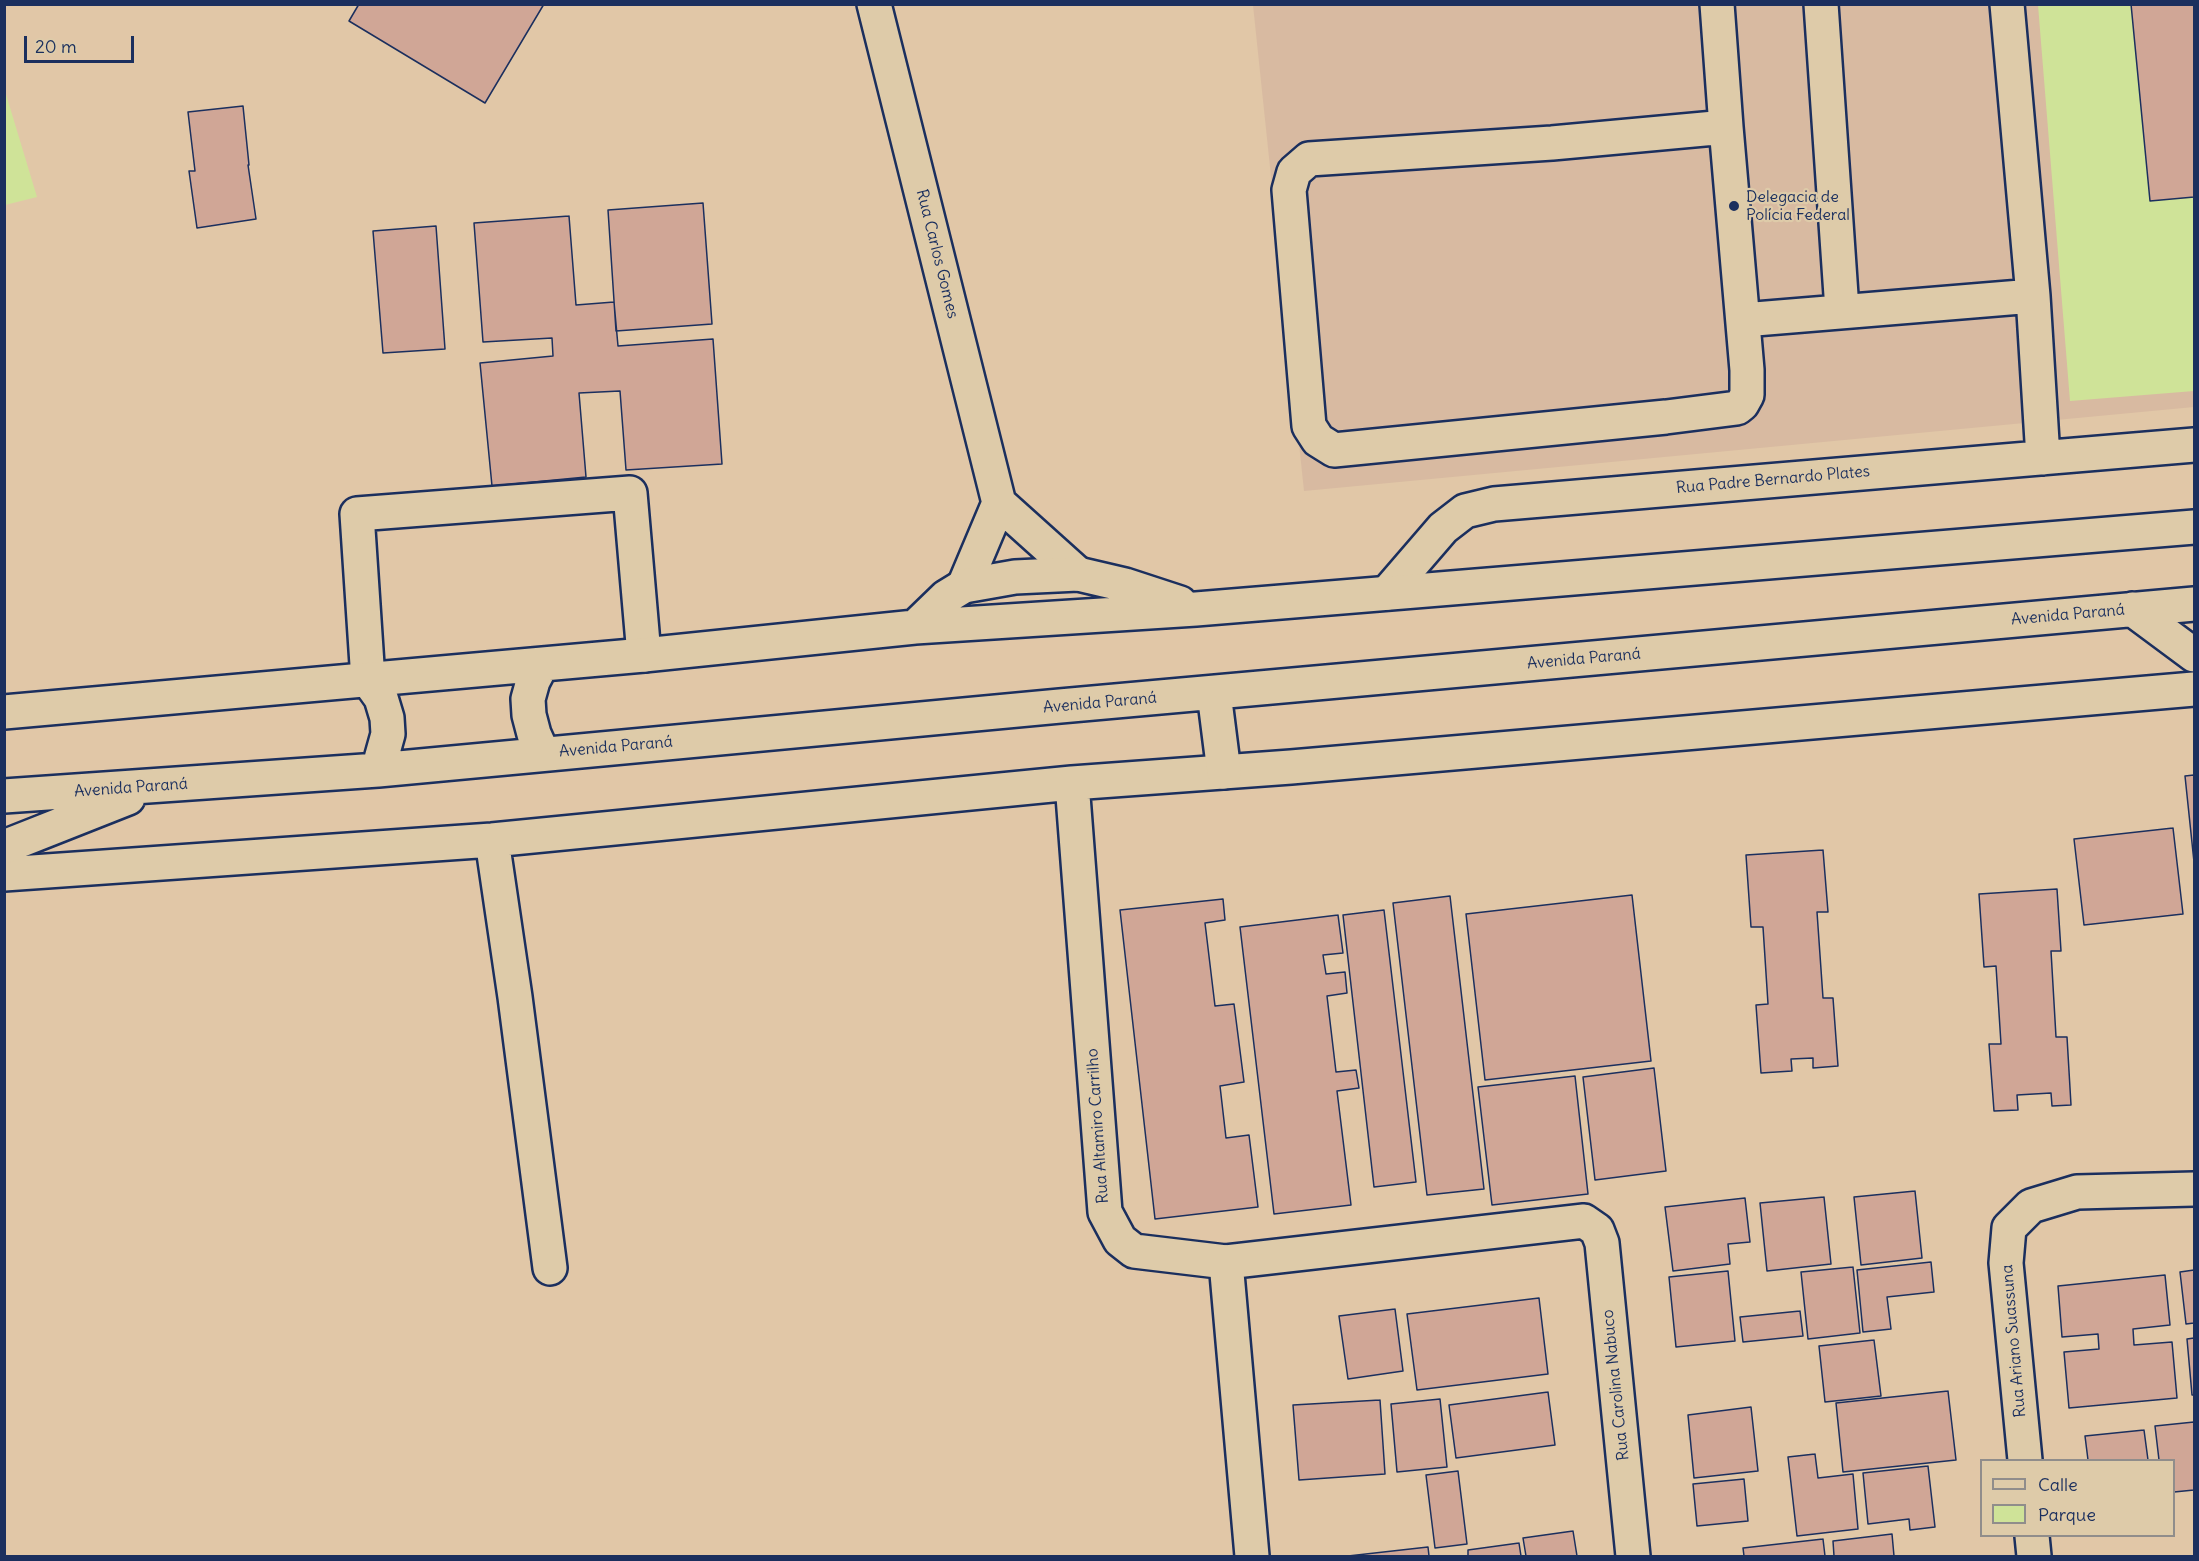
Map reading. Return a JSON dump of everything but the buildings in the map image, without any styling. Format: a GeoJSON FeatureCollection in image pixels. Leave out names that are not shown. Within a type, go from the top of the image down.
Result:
{"type":"FeatureCollection","features":[{"type":"Feature","properties":{"kind":"street","name":"Rua Carlos Gomes"},"geometry":{"type":"LineString","coordinates":[[874,4],[999,503]]}},
{"type":"Feature","properties":{"kind":"street"},"geometry":{"type":"LineString","coordinates":[[1717,4],[1743,320],[1747,395],[1742,404],[1737,408],[1334,450],[1318,440],[1309,426],[1289,190],[1294,172],[1309,159],[1552,143],[1726,127]]}},
{"type":"Feature","properties":{"kind":"street"},"geometry":{"type":"LineString","coordinates":[[1821,4],[1842,310]]}},
{"type":"Feature","properties":{"kind":"street"},"geometry":{"type":"LineString","coordinates":[[2007,4],[2032,296],[2043,458]]}},
{"type":"Feature","properties":{"kind":"street"},"geometry":{"type":"LineString","coordinates":[[1743,320],[2032,296]]}},
{"type":"Feature","properties":{"kind":"street","name":"Rua Padre Bernardo Plates"},"geometry":{"type":"LineString","coordinates":[[1387,593],[1443,528],[1465,511],[1494,504],[2194,445]]}},
{"type":"Feature","properties":{"kind":"street"},"geometry":{"type":"LineString","coordinates":[[378,770],[388,734],[387,718],[381,698],[368,680],[357,514],[630,493],[644,655]]}},
{"type":"Feature","properties":{"kind":"street"},"geometry":{"type":"LineString","coordinates":[[964,586],[999,503],[1078,574]]}},
{"type":"Feature","properties":{"kind":"street"},"geometry":{"type":"LineString","coordinates":[[4,712],[644,655],[915,627],[1196,609],[2194,527]]}},
{"type":"Feature","properties":{"kind":"street"},"geometry":{"type":"LineString","coordinates":[[915,627],[946,597],[964,586],[1015,577],[1078,574],[1125,585],[1196,609]]}},
{"type":"Feature","properties":{"kind":"street","name":"Avenida Paraná"},"geometry":{"type":"LineString","coordinates":[[4,796],[378,770],[2194,604]]}},
{"type":"Feature","properties":{"kind":"street"},"geometry":{"type":"LineString","coordinates":[[2132,609],[2194,655]]}},
{"type":"Feature","properties":{"kind":"street"},"geometry":{"type":"LineString","coordinates":[[542,664],[533,681],[528,699],[529,716],[543,754]]}},
{"type":"Feature","properties":{"kind":"street"},"geometry":{"type":"LineString","coordinates":[[4,874],[492,840],[1072,783],[2194,689]]}},
{"type":"Feature","properties":{"kind":"street"},"geometry":{"type":"LineString","coordinates":[[1214,693],[1224,772]]}},
{"type":"Feature","properties":{"kind":"street","name":"Rua Altamiro Carrilho"},"geometry":{"type":"LineString","coordinates":[[1072,783],[1105,1212],[1120,1240],[1134,1251],[1226,1262],[1584,1221]]}},
{"type":"Feature","properties":{"kind":"street"},"geometry":{"type":"LineString","coordinates":[[4,847],[158,787]]}},
{"type":"Feature","properties":{"kind":"street"},"geometry":{"type":"LineString","coordinates":[[492,840],[550,1268]]}},
{"type":"Feature","properties":{"kind":"street","name":"Rua Ariano Suassuna"},"geometry":{"type":"LineString","coordinates":[[2025,1459],[2006,1263],[2009,1228],[2031,1206],[2077,1192],[2194,1189]]}},
{"type":"Feature","properties":{"kind":"street","name":"Rua Carolina Nabuco"},"geometry":{"type":"LineString","coordinates":[[1584,1221],[1597,1230],[1602,1243],[1633,1557]]}},
{"type":"Feature","properties":{"kind":"street"},"geometry":{"type":"LineString","coordinates":[[1226,1262],[1252,1557]]}},
{"type":"Feature","properties":{"kind":"street"},"geometry":{"type":"LineString","coordinates":[[2032,1537],[2034,1557]]}},
{"type":"Feature","properties":{"kind":"shaded area","name":"Delegacia de Polícia Federal"},"geometry":{"type":"Polygon","coordinates":[[[1253,5],[2194,5],[2194,407],[1304,491],[1253,5]]]}},
{"type":"Feature","properties":{"kind":"green space"},"geometry":{"type":"Polygon","coordinates":[[[2038,5],[2194,5],[2194,391],[2070,401],[2038,5]]]}},
{"type":"Feature","properties":{"kind":"green space"},"geometry":{"type":"Polygon","coordinates":[[[5,91],[37,197],[4,205],[5,91]]]}},
{"type":"Feature","properties":{"kind":"place","name":"Delegacia de Polícia Federal"},"geometry":{"type":"Point","coordinates":[1734,206]}}]}
